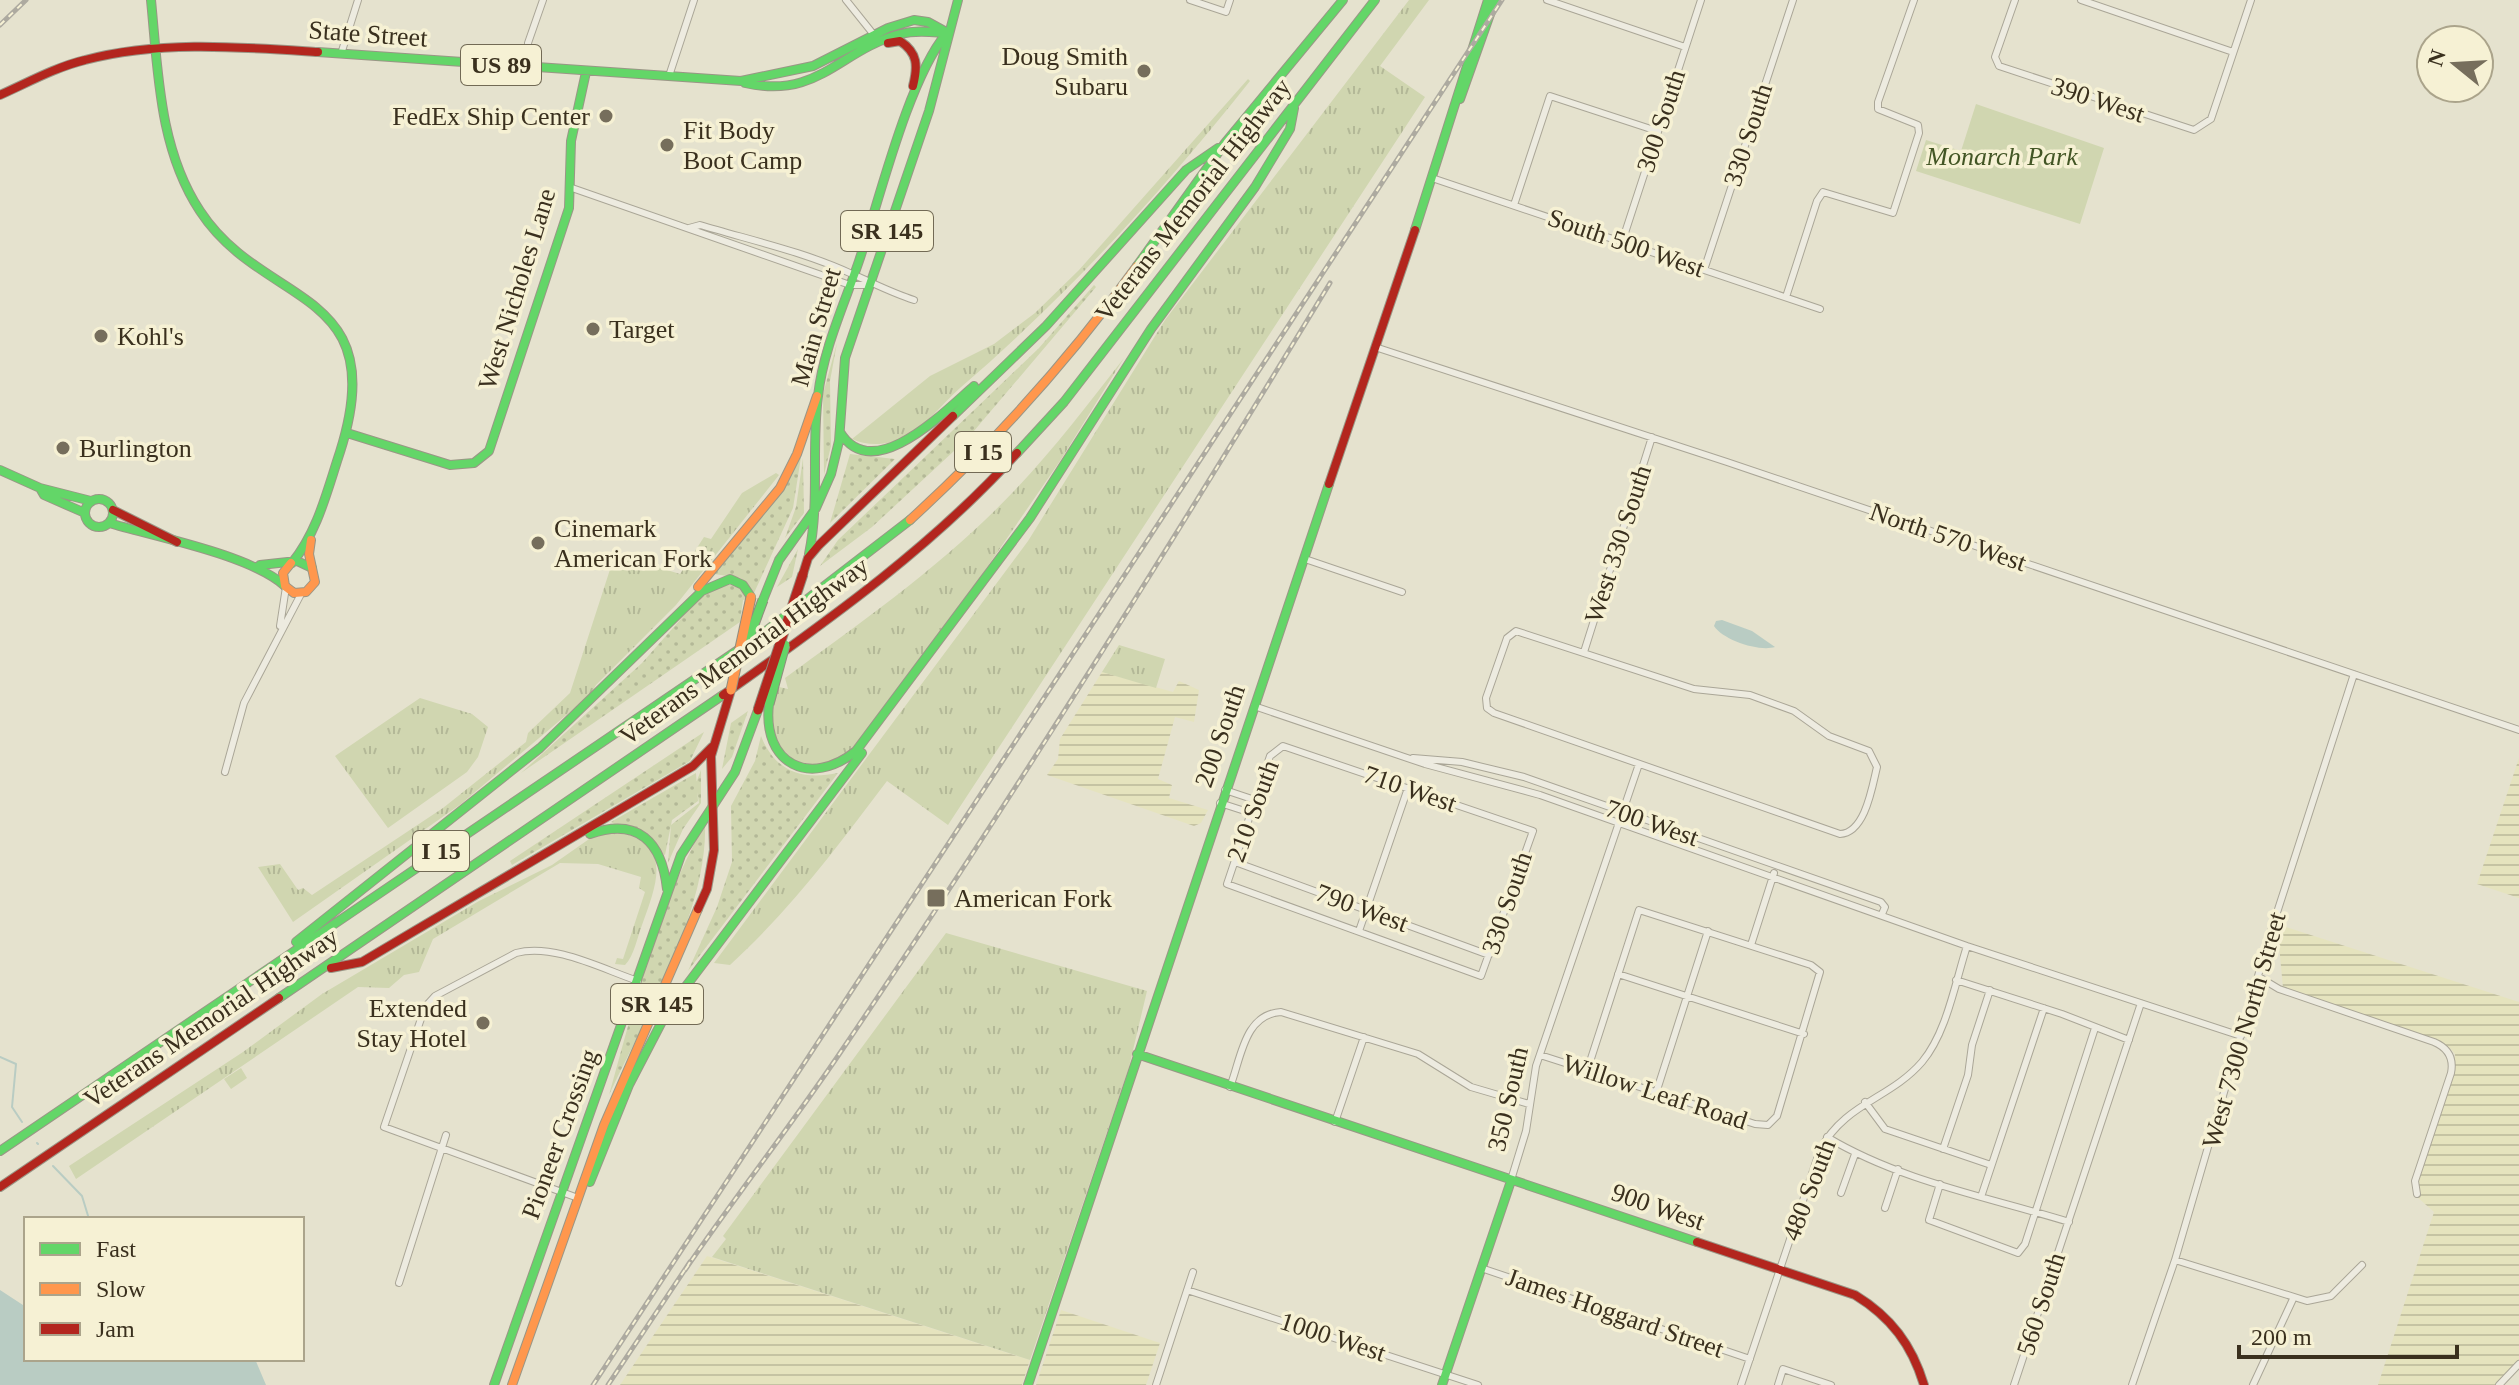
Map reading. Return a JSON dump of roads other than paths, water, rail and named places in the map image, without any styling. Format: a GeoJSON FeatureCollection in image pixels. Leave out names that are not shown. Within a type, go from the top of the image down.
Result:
{"type":"FeatureCollection","features":[{"type":"Feature","properties":{"kind":"main road"},"geometry":{"type":"LineString","coordinates":[[40,488],[44,495],[85,513],[94,526],[109,523],[247,564],[272,574],[285,586],[301,594],[315,582],[309,554],[313,531],[347,433],[354,380],[348,352],[337,332],[312,303],[228,244],[202,213],[170,152],[151,0]]}},
{"type":"Feature","properties":{"kind":"main road","name":"Main Street"},"geometry":{"type":"LineString","coordinates":[[711,806],[713,747],[718,726],[763,600],[779,560],[816,508],[834,467],[840,432],[843,365],[929,111],[958,0]]}},
{"type":"Feature","properties":{"kind":"main road","name":"Veterans Memorial Highway"},"geometry":{"type":"LineString","coordinates":[[0,1151],[766,631],[893,536],[961,475],[1032,399],[1130,275],[1225,143],[1343,0]]}},
{"type":"Feature","properties":{"kind":"main road","name":"Veterans Memorial Highway"},"geometry":{"type":"LineString","coordinates":[[0,1187],[326,969],[685,722],[867,591],[938,532],[994,479],[1064,402],[1375,0]]}},
{"type":"Feature","properties":{"kind":"main road","name":"200 South"},"geometry":{"type":"LineString","coordinates":[[1458,102],[1459,88],[1488,0]]}},
{"type":"Feature","properties":{"kind":"main road","name":"200 South"},"geometry":{"type":"LineString","coordinates":[[1028,1385],[1220,803],[1495,0]]}},
{"type":"Feature","properties":{"kind":"main road","name":"State Street"},"geometry":{"type":"LineString","coordinates":[[0,95],[83,60],[156,49],[261,48],[741,81],[818,64],[874,35],[914,20],[928,22],[948,33]]}},
{"type":"Feature","properties":{"kind":"main road","name":"Main Street"},"geometry":{"type":"LineString","coordinates":[[711,806],[738,765],[808,558],[816,508],[817,396],[853,274],[932,51],[948,33]]}},
{"type":"Feature","properties":{"kind":"main road","name":"US 89"},"geometry":{"type":"LineString","coordinates":[[876,46],[899,34],[948,33]]}},
{"type":"Feature","properties":{"kind":"main road"},"geometry":{"type":"LineString","coordinates":[[876,46],[900,41],[915,54],[918,68],[907,116]]}},
{"type":"Feature","properties":{"kind":"main road","name":"State Street"},"geometry":{"type":"LineString","coordinates":[[741,81],[759,88],[826,74],[876,46]]}},
{"type":"Feature","properties":{"kind":"main road","name":"West Nicholes Lane"},"geometry":{"type":"LineString","coordinates":[[347,433],[450,465],[474,463],[494,443],[572,188],[571,141],[586,72]]}},
{"type":"Feature","properties":{"kind":"main road"},"geometry":{"type":"LineString","coordinates":[[788,621],[782,662],[769,704],[767,730],[774,749],[796,767],[819,771],[847,760],[894,704],[1007,551],[1151,329],[1255,187],[1290,129],[1295,104]]}},
{"type":"Feature","properties":{"kind":"main road"},"geometry":{"type":"LineString","coordinates":[[808,558],[1074,297],[1186,170],[1225,143]]}},
{"type":"Feature","properties":{"kind":"main road"},"geometry":{"type":"LineString","coordinates":[[840,432],[854,447],[884,450],[902,446],[1016,355]]}},
{"type":"Feature","properties":{"kind":"main road"},"geometry":{"type":"LineString","coordinates":[[673,618],[780,488],[797,454],[817,396]]}},
{"type":"Feature","properties":{"kind":"main road"},"geometry":{"type":"LineString","coordinates":[[0,470],[80,501],[106,500],[121,517],[169,534],[178,542]]}},
{"type":"Feature","properties":{"kind":"main road"},"geometry":{"type":"LineString","coordinates":[[85,513],[91,501]]}},
{"type":"Feature","properties":{"kind":"main road"},"geometry":{"type":"LineString","coordinates":[[109,523],[113,510]]}},
{"type":"Feature","properties":{"kind":"main road"},"geometry":{"type":"LineString","coordinates":[[285,586],[283,573],[313,531]]}},
{"type":"Feature","properties":{"kind":"main road"},"geometry":{"type":"LineString","coordinates":[[247,564],[271,567],[303,562],[313,569]]}},
{"type":"Feature","properties":{"kind":"main road"},"geometry":{"type":"LineString","coordinates":[[208,1010],[507,777],[593,700],[705,586],[720,579],[739,582],[751,597],[751,613],[733,664],[731,690]]}},
{"type":"Feature","properties":{"kind":"main road"},"geometry":{"type":"LineString","coordinates":[[578,1198],[595,1173],[629,1085],[662,1020],[862,754],[894,704]]}},
{"type":"Feature","properties":{"kind":"main road"},"geometry":{"type":"LineString","coordinates":[[326,969],[362,962],[693,766],[713,747]]}},
{"type":"Feature","properties":{"kind":"main road","name":"Pioneer Crossing"},"geometry":{"type":"LineString","coordinates":[[512,1385],[622,1082],[704,900],[714,850],[711,806]]}},
{"type":"Feature","properties":{"kind":"main road","name":"Pioneer Crossing"},"geometry":{"type":"LineString","coordinates":[[494,1385],[686,845],[711,806]]}},
{"type":"Feature","properties":{"kind":"main road"},"geometry":{"type":"LineString","coordinates":[[504,878],[525,872],[593,832],[607,827],[628,827],[651,841],[662,856],[667,878],[666,904]]}},
{"type":"Feature","properties":{"kind":"main road","name":"900 West"},"geometry":{"type":"LineString","coordinates":[[1137,1054],[1844,1291],[1881,1312],[1910,1346],[1924,1385]]}},
{"type":"Feature","properties":{"kind":"main road","name":"350 South"},"geometry":{"type":"LineString","coordinates":[[1442,1385],[1511,1181]]}},
{"type":"Feature","properties":{"kind":"street"},"geometry":{"type":"LineString","coordinates":[[341,54],[358,0]]}},
{"type":"Feature","properties":{"kind":"street"},"geometry":{"type":"LineString","coordinates":[[527,67],[528,43],[543,0]]}},
{"type":"Feature","properties":{"kind":"street"},"geometry":{"type":"LineString","coordinates":[[669,78],[694,0]]}},
{"type":"Feature","properties":{"kind":"street"},"geometry":{"type":"LineString","coordinates":[[848,0],[874,35]]}},
{"type":"Feature","properties":{"kind":"street"},"geometry":{"type":"LineString","coordinates":[[1190,0],[1226,12],[1230,0]]}},
{"type":"Feature","properties":{"kind":"street"},"geometry":{"type":"LineString","coordinates":[[1547,0],[1685,47]]}},
{"type":"Feature","properties":{"kind":"street","name":"300 South"},"geometry":{"type":"LineString","coordinates":[[1622,242],[1701,0]]}},
{"type":"Feature","properties":{"kind":"street","name":"330 South"},"geometry":{"type":"LineString","coordinates":[[1704,270],[1793,0]]}},
{"type":"Feature","properties":{"kind":"street"},"geometry":{"type":"LineString","coordinates":[[1786,297],[1823,192],[1893,213],[1919,133],[1918,125],[1878,109],[1914,0]]}},
{"type":"Feature","properties":{"kind":"street","name":"390 West"},"geometry":{"type":"LineString","coordinates":[[2015,0],[1995,63],[2187,129],[2202,128],[2211,119],[2233,52]]}},
{"type":"Feature","properties":{"kind":"street"},"geometry":{"type":"LineString","coordinates":[[2081,0],[2233,52],[2251,0]]}},
{"type":"Feature","properties":{"kind":"street"},"geometry":{"type":"LineString","coordinates":[[1514,205],[1550,96],[1657,131]]}},
{"type":"Feature","properties":{"kind":"street","name":"South 500 West"},"geometry":{"type":"LineString","coordinates":[[1432,178],[1820,309]]}},
{"type":"Feature","properties":{"kind":"street"},"geometry":{"type":"LineString","coordinates":[[572,188],[850,285],[869,285]]}},
{"type":"Feature","properties":{"kind":"street"},"geometry":{"type":"LineString","coordinates":[[689,228],[700,225],[853,274],[869,285],[914,300]]}},
{"type":"Feature","properties":{"kind":"street","name":"North 570 West"},"geometry":{"type":"LineString","coordinates":[[1375,347],[1652,437],[2519,730]]}},
{"type":"Feature","properties":{"kind":"street","name":"West 330 South"},"geometry":{"type":"LineString","coordinates":[[1584,652],[1652,437]]}},
{"type":"Feature","properties":{"kind":"street"},"geometry":{"type":"LineString","coordinates":[[1305,559],[1402,592]]}},
{"type":"Feature","properties":{"kind":"street"},"geometry":{"type":"LineString","coordinates":[[278,636],[285,586]]}},
{"type":"Feature","properties":{"kind":"street"},"geometry":{"type":"LineString","coordinates":[[225,772],[235,725],[301,594]]}},
{"type":"Feature","properties":{"kind":"street"},"geometry":{"type":"LineString","coordinates":[[1524,631],[1694,689],[1741,692],[1794,711],[1829,736],[1869,751],[1877,767],[1858,824],[1844,834],[1639,764],[1487,708],[1486,698],[1506,641],[1513,632],[1524,631]]}},
{"type":"Feature","properties":{"kind":"street","name":"West 7300 North Street"},"geometry":{"type":"LineString","coordinates":[[2132,1385],[2175,1260],[2354,674]]}},
{"type":"Feature","properties":{"kind":"street","name":"700 West"},"geometry":{"type":"LineString","coordinates":[[1254,706],[1406,757],[1540,795],[1967,946],[2241,1036]]}},
{"type":"Feature","properties":{"kind":"street","name":"710 West"},"geometry":{"type":"LineString","coordinates":[[1287,747],[1533,831]]}},
{"type":"Feature","properties":{"kind":"street","name":"210 South"},"geometry":{"type":"LineString","coordinates":[[1227,884],[1271,753],[1287,747]]}},
{"type":"Feature","properties":{"kind":"street","name":"700 West"},"geometry":{"type":"LineString","coordinates":[[1406,757],[1462,762],[1504,771],[1881,902],[1885,907],[1882,914]]}},
{"type":"Feature","properties":{"kind":"street","name":"350 South"},"geometry":{"type":"LineString","coordinates":[[1511,1181],[1526,1131],[1540,1055],[1639,764]]}},
{"type":"Feature","properties":{"kind":"street"},"geometry":{"type":"LineString","coordinates":[[1359,931],[1408,788]]}},
{"type":"Feature","properties":{"kind":"street"},"geometry":{"type":"LineString","coordinates":[[1225,790],[1255,800]]}},
{"type":"Feature","properties":{"kind":"street"},"geometry":{"type":"LineString","coordinates":[[1220,803],[1251,813]]}},
{"type":"Feature","properties":{"kind":"street","name":"330 South"},"geometry":{"type":"LineString","coordinates":[[1481,976],[1533,831]]}},
{"type":"Feature","properties":{"kind":"street","name":"790 West"},"geometry":{"type":"LineString","coordinates":[[1235,862],[1489,955]]}},
{"type":"Feature","properties":{"kind":"street"},"geometry":{"type":"LineString","coordinates":[[1751,945],[1776,866]]}},
{"type":"Feature","properties":{"kind":"street","name":"790 West"},"geometry":{"type":"LineString","coordinates":[[1227,884],[1481,976]]}},
{"type":"Feature","properties":{"kind":"street"},"geometry":{"type":"LineString","coordinates":[[1587,1071],[1618,974],[1639,910],[1819,970],[1820,984],[1804,1034],[1618,974]]}},
{"type":"Feature","properties":{"kind":"street"},"geometry":{"type":"LineString","coordinates":[[1656,1093],[1708,931]]}},
{"type":"Feature","properties":{"kind":"street","name":"480 South"},"geometry":{"type":"LineString","coordinates":[[1741,1385],[1827,1137],[1840,1120],[1911,1073],[1923,1060],[1939,1032],[1967,946]]}},
{"type":"Feature","properties":{"kind":"street"},"geometry":{"type":"LineString","coordinates":[[578,1198],[384,1127],[421,1014],[431,1000],[503,960],[530,951],[580,961],[638,981]]}},
{"type":"Feature","properties":{"kind":"street"},"geometry":{"type":"LineString","coordinates":[[2259,977],[2288,992],[2439,1044],[2449,1053],[2451,1073],[2415,1181],[2417,1194]]}},
{"type":"Feature","properties":{"kind":"street"},"geometry":{"type":"LineString","coordinates":[[1956,980],[2129,1040]]}},
{"type":"Feature","properties":{"kind":"street"},"geometry":{"type":"LineString","coordinates":[[1943,1149],[1968,1075],[1972,1045],[1990,990]]}},
{"type":"Feature","properties":{"kind":"street","name":"560 South"},"geometry":{"type":"LineString","coordinates":[[2014,1385],[2141,1003]]}},
{"type":"Feature","properties":{"kind":"street"},"geometry":{"type":"LineString","coordinates":[[1981,1197],[2044,1008]]}},
{"type":"Feature","properties":{"kind":"street"},"geometry":{"type":"LineString","coordinates":[[1230,1087],[1249,1032],[1260,1018],[1270,1013],[1287,1013],[1425,1057],[1471,1087],[1529,1104]]}},
{"type":"Feature","properties":{"kind":"street"},"geometry":{"type":"LineString","coordinates":[[1940,1184],[1929,1220],[2018,1253],[2025,1244],[2095,1028]]}},
{"type":"Feature","properties":{"kind":"street","name":"Willow Leaf Road"},"geometry":{"type":"LineString","coordinates":[[1540,1055],[1755,1124],[1770,1125],[1777,1116],[1804,1034]]}},
{"type":"Feature","properties":{"kind":"street"},"geometry":{"type":"LineString","coordinates":[[1335,1122],[1364,1037]]}},
{"type":"Feature","properties":{"kind":"street"},"geometry":{"type":"LineString","coordinates":[[1865,1102],[1885,1129],[1991,1165]]}},
{"type":"Feature","properties":{"kind":"street"},"geometry":{"type":"LineString","coordinates":[[399,1283],[446,1135]]}},
{"type":"Feature","properties":{"kind":"street"},"geometry":{"type":"LineString","coordinates":[[1827,1137],[1855,1154],[1940,1184],[2069,1222]]}},
{"type":"Feature","properties":{"kind":"street"},"geometry":{"type":"LineString","coordinates":[[1841,1193],[1855,1154]]}},
{"type":"Feature","properties":{"kind":"street"},"geometry":{"type":"LineString","coordinates":[[1885,1208],[1898,1169]]}},
{"type":"Feature","properties":{"kind":"street"},"geometry":{"type":"LineString","coordinates":[[2175,1260],[2293,1299],[2314,1301],[2331,1296],[2362,1265]]}},
{"type":"Feature","properties":{"kind":"street","name":"James Hoggard Street"},"geometry":{"type":"LineString","coordinates":[[1481,1268],[1750,1359]]}},
{"type":"Feature","properties":{"kind":"street"},"geometry":{"type":"LineString","coordinates":[[1156,1385],[1193,1272]]}},
{"type":"Feature","properties":{"kind":"street","name":"1000 West"},"geometry":{"type":"LineString","coordinates":[[1187,1290],[1478,1385]]}},
{"type":"Feature","properties":{"kind":"street"},"geometry":{"type":"LineString","coordinates":[[2253,1385],[2293,1299]]}},
{"type":"Feature","properties":{"kind":"street"},"geometry":{"type":"LineString","coordinates":[[2499,1385],[2519,1364]]}},
{"type":"Feature","properties":{"kind":"street"},"geometry":{"type":"LineString","coordinates":[[1778,1385],[1783,1369],[1831,1385]]}},
{"type":"Feature","properties":{"kind":"waterway"},"geometry":{"type":"LineString","coordinates":[[0,1057],[16,1064],[12,1107],[22,1122]]}},
{"type":"Feature","properties":{"kind":"waterway"},"geometry":{"type":"LineString","coordinates":[[53,1166],[82,1196],[88,1217]]}},
{"type":"Feature","properties":{"kind":"railway"},"geometry":{"type":"LineString","coordinates":[[0,25],[26,0]]}},
{"type":"Feature","properties":{"kind":"railway"},"geometry":{"type":"LineString","coordinates":[[593,1385],[1502,0]]}},
{"type":"Feature","properties":{"kind":"railway"},"geometry":{"type":"LineString","coordinates":[[685,1270],[821,1081],[1029,767],[1330,283]]}},
{"type":"Feature","properties":{"kind":"railway"},"geometry":{"type":"LineString","coordinates":[[608,1385],[690,1262]]}},
{"type":"Feature","properties":{"kind":"place","name":"Doug Smith Subaru"},"geometry":{"type":"Point","coordinates":[1144,71]}},
{"type":"Feature","properties":{"kind":"place","name":"FedEx Ship Center"},"geometry":{"type":"Point","coordinates":[606,116]}},
{"type":"Feature","properties":{"kind":"place","name":"Fit Body Boot Camp"},"geometry":{"type":"Point","coordinates":[667,145]}},
{"type":"Feature","properties":{"kind":"place","name":"Target"},"geometry":{"type":"Point","coordinates":[593,329]}},
{"type":"Feature","properties":{"kind":"place","name":"Kohl's"},"geometry":{"type":"Point","coordinates":[101,336]}},
{"type":"Feature","properties":{"kind":"place","name":"Burlington"},"geometry":{"type":"Point","coordinates":[63,448]}},
{"type":"Feature","properties":{"kind":"place","name":"Cinemark American Fork"},"geometry":{"type":"Point","coordinates":[538,543]}},
{"type":"Feature","properties":{"kind":"place","name":"American Fork"},"geometry":{"type":"Point","coordinates":[936,898]}},
{"type":"Feature","properties":{"kind":"place","name":"Extended Stay Hotel"},"geometry":{"type":"Point","coordinates":[483,1023]}},
{"type":"Feature","properties":{"kind":"park label","name":"Monarch Park"},"geometry":{"type":"Point","coordinates":[2002,156]}}]}
